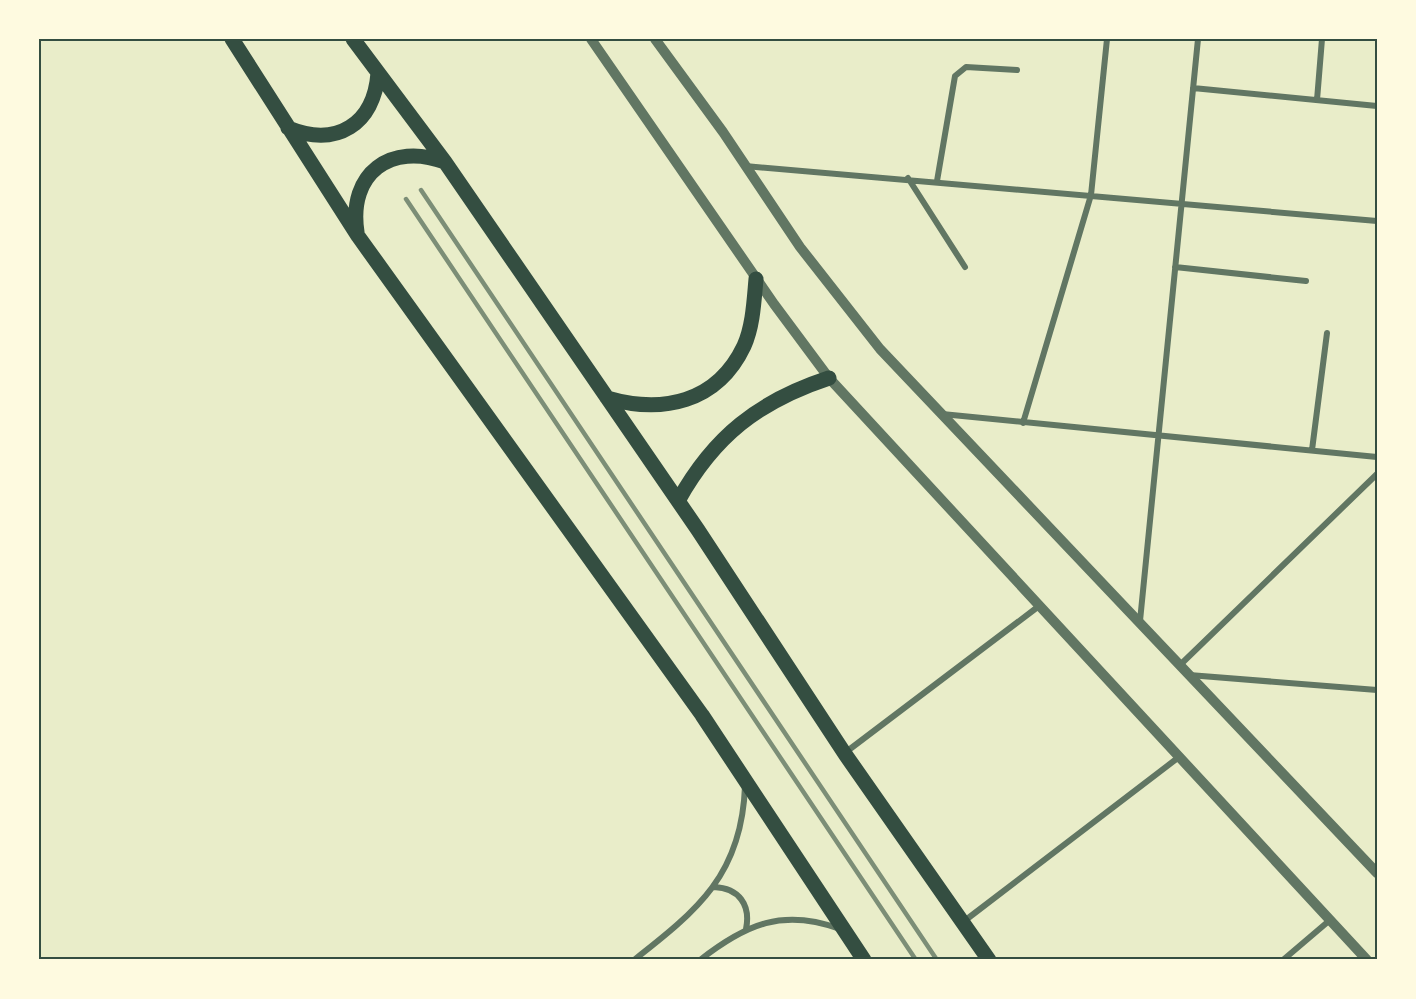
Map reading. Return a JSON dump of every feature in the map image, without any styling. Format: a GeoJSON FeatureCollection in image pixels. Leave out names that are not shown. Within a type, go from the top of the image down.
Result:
{"type":"FeatureCollection","features":[{"type":"Feature","properties":{"kind":"main road"},"geometry":{"type":"LineString","coordinates":[[232,39],[358,236],[702,715],[864,960]]}},
{"type":"Feature","properties":{"kind":"main road"},"geometry":{"type":"LineString","coordinates":[[353,39],[445,162],[678,501],[844,753],[989,960]]}},
{"type":"Feature","properties":{"kind":"main road"},"geometry":{"type":"LineString","coordinates":[[288,128],[305,135],[324,136],[342,132],[357,122],[369,108],[376,91],[378,73]]}},
{"type":"Feature","properties":{"kind":"main road"},"geometry":{"type":"LineString","coordinates":[[358,236],[354,214],[358,194],[368,175],[384,162],[404,155],[426,155],[445,162]]}},
{"type":"Feature","properties":{"kind":"main road"},"geometry":{"type":"LineString","coordinates":[[607,398],[633,405],[660,406],[686,400],[710,387],[730,369],[744,346],[752,320],[756,279]]}},
{"type":"Feature","properties":{"kind":"main road"},"geometry":{"type":"LineString","coordinates":[[678,501],[709,453],[736,426],[776,399],[829,378]]}},
{"type":"Feature","properties":{"kind":"street"},"geometry":{"type":"LineString","coordinates":[[591,39],[756,279],[829,378],[1367,960]]}},
{"type":"Feature","properties":{"kind":"street"},"geometry":{"type":"LineString","coordinates":[[655,39],[746,166],[800,247],[842,303],[938,413],[1377,873]]}},
{"type":"Feature","properties":{"kind":"street"},"geometry":{"type":"LineString","coordinates":[[1023,423],[1090,195],[1107,39]]}},
{"type":"Feature","properties":{"kind":"street"},"geometry":{"type":"LineString","coordinates":[[1139,625],[1198,39]]}},
{"type":"Feature","properties":{"kind":"street"},"geometry":{"type":"LineString","coordinates":[[1317,100],[1322,39]]}},
{"type":"Feature","properties":{"kind":"street"},"geometry":{"type":"LineString","coordinates":[[937,181],[955,76],[966,67],[1017,70]]}},
{"type":"Feature","properties":{"kind":"street"},"geometry":{"type":"LineString","coordinates":[[1193,88],[1377,106]]}},
{"type":"Feature","properties":{"kind":"street"},"geometry":{"type":"LineString","coordinates":[[746,166],[908,178],[1377,221]]}},
{"type":"Feature","properties":{"kind":"street"},"geometry":{"type":"LineString","coordinates":[[908,178],[965,267]]}},
{"type":"Feature","properties":{"kind":"street"},"geometry":{"type":"LineString","coordinates":[[1175,267],[1306,281]]}},
{"type":"Feature","properties":{"kind":"street"},"geometry":{"type":"LineString","coordinates":[[1312,450],[1328,333]]}},
{"type":"Feature","properties":{"kind":"street"},"geometry":{"type":"LineString","coordinates":[[938,413],[1377,457]]}},
{"type":"Feature","properties":{"kind":"street"},"geometry":{"type":"LineString","coordinates":[[1179,666],[1377,474]]}},
{"type":"Feature","properties":{"kind":"street"},"geometry":{"type":"LineString","coordinates":[[844,753],[1039,606]]}},
{"type":"Feature","properties":{"kind":"street"},"geometry":{"type":"LineString","coordinates":[[1187,675],[1377,690]]}},
{"type":"Feature","properties":{"kind":"street"},"geometry":{"type":"LineString","coordinates":[[963,922],[1179,757]]}},
{"type":"Feature","properties":{"kind":"street"},"geometry":{"type":"LineString","coordinates":[[634,960],[684,921],[714,887],[730,857],[741,826],[745,783]]}},
{"type":"Feature","properties":{"kind":"street"},"geometry":{"type":"LineString","coordinates":[[714,887],[732,890],[739,895],[748,911],[746,929]]}},
{"type":"Feature","properties":{"kind":"street"},"geometry":{"type":"LineString","coordinates":[[700,960],[728,938],[746,929],[785,919],[805,920],[844,931]]}},
{"type":"Feature","properties":{"kind":"street"},"geometry":{"type":"LineString","coordinates":[[1283,960],[1330,920]]}},
{"type":"Feature","properties":{"kind":"railway"},"geometry":{"type":"LineString","coordinates":[[421,190],[937,960]]}},
{"type":"Feature","properties":{"kind":"railway"},"geometry":{"type":"LineString","coordinates":[[406,199],[916,960]]}}]}
